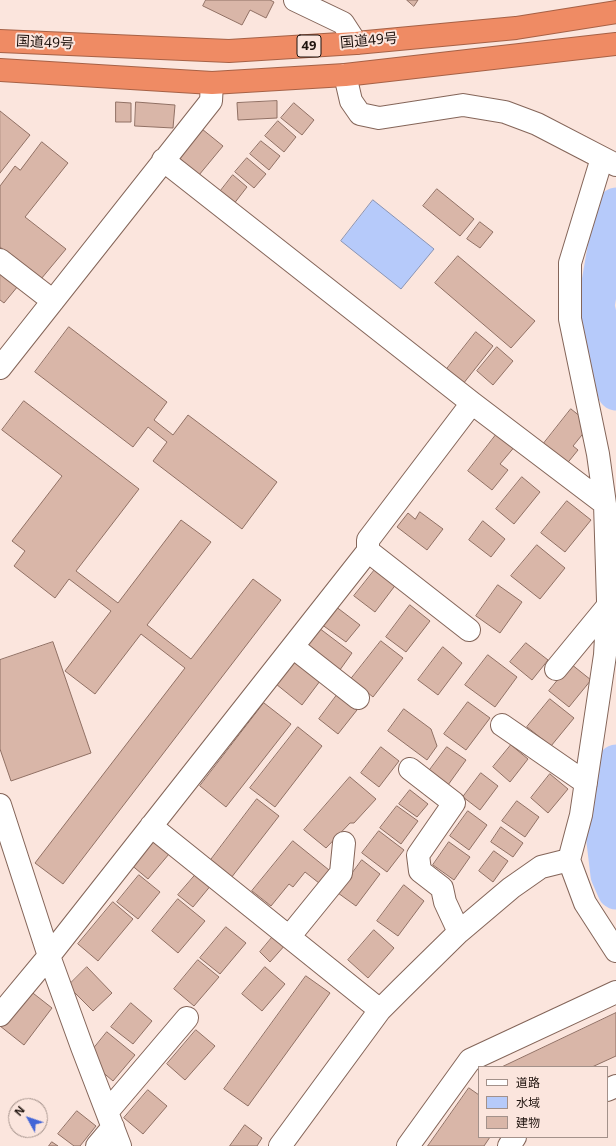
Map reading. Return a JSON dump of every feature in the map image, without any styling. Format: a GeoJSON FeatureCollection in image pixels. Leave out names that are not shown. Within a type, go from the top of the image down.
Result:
{"type":"FeatureCollection","features":[{"type":"Feature","properties":{"kind":"highway","name":"国道49号"},"geometry":{"type":"LineString","coordinates":[[0,41],[229,51],[356,43],[516,28],[616,12]]}},
{"type":"Feature","properties":{"kind":"highway","name":"国道49号"},"geometry":{"type":"LineString","coordinates":[[0,70],[212,83],[345,75],[616,44]]}},
{"type":"Feature","properties":{"kind":"street"},"geometry":{"type":"LineString","coordinates":[[294,0],[343,23],[356,43]]}},
{"type":"Feature","properties":{"kind":"street"},"geometry":{"type":"LineString","coordinates":[[345,75],[351,101],[360,114],[379,118],[463,105],[505,112],[536,124],[609,162],[570,263],[570,319],[598,454],[605,504],[607,543],[607,607],[605,655],[586,783],[581,815],[569,860],[585,903],[616,951]]}},
{"type":"Feature","properties":{"kind":"street"},"geometry":{"type":"LineString","coordinates":[[0,368],[211,101],[212,83]]}},
{"type":"Feature","properties":{"kind":"street"},"geometry":{"type":"LineString","coordinates":[[163,160],[472,403],[605,504]]}},
{"type":"Feature","properties":{"kind":"street"},"geometry":{"type":"LineString","coordinates":[[0,260],[53,301]]}},
{"type":"Feature","properties":{"kind":"street"},"geometry":{"type":"LineString","coordinates":[[0,1014],[49,956],[368,551],[368,540],[472,403]]}},
{"type":"Feature","properties":{"kind":"street"},"geometry":{"type":"LineString","coordinates":[[368,551],[469,630]]}},
{"type":"Feature","properties":{"kind":"street"},"geometry":{"type":"LineString","coordinates":[[556,668],[607,607]]}},
{"type":"Feature","properties":{"kind":"street"},"geometry":{"type":"LineString","coordinates":[[293,647],[358,698]]}},
{"type":"Feature","properties":{"kind":"street"},"geometry":{"type":"LineString","coordinates":[[502,725],[586,783]]}},
{"type":"Feature","properties":{"kind":"street"},"geometry":{"type":"LineString","coordinates":[[410,769],[454,803],[418,855],[420,871],[442,888],[445,902],[459,932]]}},
{"type":"Feature","properties":{"kind":"street"},"geometry":{"type":"LineString","coordinates":[[0,805],[49,956],[113,1128]]}},
{"type":"Feature","properties":{"kind":"street"},"geometry":{"type":"LineString","coordinates":[[151,826],[380,1010]]}},
{"type":"Feature","properties":{"kind":"street"},"geometry":{"type":"LineString","coordinates":[[290,937],[341,873],[344,843]]}},
{"type":"Feature","properties":{"kind":"street"},"geometry":{"type":"LineString","coordinates":[[280,1146],[380,1010],[459,932],[511,888],[541,867],[569,860]]}},
{"type":"Feature","properties":{"kind":"street"},"geometry":{"type":"LineString","coordinates":[[408,1146],[470,1060],[616,992]]}},
{"type":"Feature","properties":{"kind":"street"},"geometry":{"type":"LineString","coordinates":[[97,1146],[113,1128],[187,1018]]}},
{"type":"Feature","properties":{"kind":"water"},"geometry":{"type":"Polygon","coordinates":[[[373,200],[434,249],[401,289],[341,241],[373,200]]]}},
{"type":"Feature","properties":{"kind":"building"},"geometry":{"type":"Polygon","coordinates":[[[206,0],[270,0],[274,2],[266,18],[250,10],[242,25],[203,6],[206,0]]]}},
{"type":"Feature","properties":{"kind":"building"},"geometry":{"type":"Polygon","coordinates":[[[407,0],[418,0],[414,6],[407,0]]]}},
{"type":"Feature","properties":{"kind":"building"},"geometry":{"type":"Polygon","coordinates":[[[277,101],[277,118],[238,120],[237,103],[277,101]]]}},
{"type":"Feature","properties":{"kind":"building"},"geometry":{"type":"Polygon","coordinates":[[[116,102],[131,103],[131,122],[116,122],[116,102]]]}},
{"type":"Feature","properties":{"kind":"building"},"geometry":{"type":"Polygon","coordinates":[[[136,102],[175,105],[173,128],[135,126],[136,102]]]}},
{"type":"Feature","properties":{"kind":"building"},"geometry":{"type":"Polygon","coordinates":[[[294,103],[314,120],[302,135],[281,118],[294,103]]]}},
{"type":"Feature","properties":{"kind":"building"},"geometry":{"type":"Polygon","coordinates":[[[0,111],[30,135],[0,173],[0,111]]]}},
{"type":"Feature","properties":{"kind":"building"},"geometry":{"type":"Polygon","coordinates":[[[278,121],[296,137],[284,152],[265,136],[278,121]]]}},
{"type":"Feature","properties":{"kind":"building"},"geometry":{"type":"Polygon","coordinates":[[[202,129],[223,146],[199,175],[178,157],[202,129]]]}},
{"type":"Feature","properties":{"kind":"building"},"geometry":{"type":"Polygon","coordinates":[[[261,141],[280,156],[269,170],[250,154],[261,141]]]}},
{"type":"Feature","properties":{"kind":"building"},"geometry":{"type":"Polygon","coordinates":[[[42,142],[68,163],[25,217],[66,249],[41,279],[0,247],[0,186],[15,166],[20,170],[42,142]]]}},
{"type":"Feature","properties":{"kind":"building"},"geometry":{"type":"Polygon","coordinates":[[[247,158],[266,174],[254,188],[235,172],[247,158]]]}},
{"type":"Feature","properties":{"kind":"building"},"geometry":{"type":"Polygon","coordinates":[[[233,175],[247,187],[233,205],[219,193],[233,175]]]}},
{"type":"Feature","properties":{"kind":"building"},"geometry":{"type":"Polygon","coordinates":[[[437,189],[474,219],[460,236],[423,206],[437,189]]]}},
{"type":"Feature","properties":{"kind":"building"},"geometry":{"type":"Polygon","coordinates":[[[480,222],[493,232],[480,248],[467,239],[480,222]]]}},
{"type":"Feature","properties":{"kind":"building"},"geometry":{"type":"Polygon","coordinates":[[[458,256],[535,321],[511,348],[435,283],[458,256]]]}},
{"type":"Feature","properties":{"kind":"building"},"geometry":{"type":"Polygon","coordinates":[[[0,272],[18,286],[4,303],[0,300],[0,272]]]}},
{"type":"Feature","properties":{"kind":"building"},"geometry":{"type":"Polygon","coordinates":[[[69,327],[167,402],[154,420],[173,435],[188,415],[277,482],[242,529],[153,461],[167,442],[148,427],[133,447],[35,372],[69,327]]]}},
{"type":"Feature","properties":{"kind":"building"},"geometry":{"type":"Polygon","coordinates":[[[476,332],[493,346],[463,384],[446,370],[476,332]]]}},
{"type":"Feature","properties":{"kind":"building"},"geometry":{"type":"Polygon","coordinates":[[[497,347],[513,361],[493,385],[477,371],[497,347]]]}},
{"type":"Feature","properties":{"kind":"building"},"geometry":{"type":"Polygon","coordinates":[[[24,401],[139,489],[76,571],[118,603],[181,520],[211,542],[147,625],[191,659],[253,579],[281,600],[63,884],[35,863],[185,668],[141,634],[95,694],[65,671],[111,611],[69,579],[55,598],[14,566],[25,551],[12,541],[62,476],[2,430],[24,401]]]}},
{"type":"Feature","properties":{"kind":"building"},"geometry":{"type":"Polygon","coordinates":[[[571,409],[586,421],[586,430],[573,446],[578,450],[565,466],[541,447],[571,409]]]}},
{"type":"Feature","properties":{"kind":"building"},"geometry":{"type":"Polygon","coordinates":[[[499,431],[516,445],[500,464],[508,470],[492,490],[468,471],[499,431]]]}},
{"type":"Feature","properties":{"kind":"building"},"geometry":{"type":"Polygon","coordinates":[[[522,477],[540,492],[514,524],[496,509],[522,477]]]}},
{"type":"Feature","properties":{"kind":"building"},"geometry":{"type":"Polygon","coordinates":[[[567,501],[591,520],[565,552],[541,533],[567,501]]]}},
{"type":"Feature","properties":{"kind":"building"},"geometry":{"type":"Polygon","coordinates":[[[420,512],[443,529],[427,550],[397,527],[408,513],[415,519],[420,512]]]}},
{"type":"Feature","properties":{"kind":"building"},"geometry":{"type":"Polygon","coordinates":[[[483,521],[505,539],[491,557],[469,540],[483,521]]]}},
{"type":"Feature","properties":{"kind":"building"},"geometry":{"type":"Polygon","coordinates":[[[537,545],[565,568],[540,599],[511,576],[537,545]]]}},
{"type":"Feature","properties":{"kind":"building"},"geometry":{"type":"Polygon","coordinates":[[[377,567],[397,583],[375,612],[354,596],[377,567]]]}},
{"type":"Feature","properties":{"kind":"building"},"geometry":{"type":"Polygon","coordinates":[[[498,585],[522,602],[500,633],[476,616],[498,585]]]}},
{"type":"Feature","properties":{"kind":"building"},"geometry":{"type":"Polygon","coordinates":[[[410,605],[430,621],[406,652],[386,637],[410,605]]]}},
{"type":"Feature","properties":{"kind":"building"},"geometry":{"type":"Polygon","coordinates":[[[335,606],[360,625],[346,642],[321,624],[335,606]]]}},
{"type":"Feature","properties":{"kind":"building"},"geometry":{"type":"Polygon","coordinates":[[[319,628],[352,653],[337,674],[303,648],[319,628]]]}},
{"type":"Feature","properties":{"kind":"building"},"geometry":{"type":"Polygon","coordinates":[[[381,641],[403,658],[373,697],[351,679],[381,641]]]}},
{"type":"Feature","properties":{"kind":"building"},"geometry":{"type":"Polygon","coordinates":[[[53,642],[91,753],[11,781],[0,749],[0,660],[53,642]]]}},
{"type":"Feature","properties":{"kind":"building"},"geometry":{"type":"Polygon","coordinates":[[[526,643],[548,660],[532,680],[510,662],[526,643]]]}},
{"type":"Feature","properties":{"kind":"building"},"geometry":{"type":"Polygon","coordinates":[[[443,647],[462,663],[438,695],[418,680],[443,647]]]}},
{"type":"Feature","properties":{"kind":"building"},"geometry":{"type":"Polygon","coordinates":[[[488,655],[517,677],[495,707],[465,685],[488,655]]]}},
{"type":"Feature","properties":{"kind":"building"},"geometry":{"type":"Polygon","coordinates":[[[294,661],[320,681],[302,705],[276,684],[294,661]]]}},
{"type":"Feature","properties":{"kind":"building"},"geometry":{"type":"Polygon","coordinates":[[[571,664],[591,680],[569,707],[549,691],[571,664]]]}},
{"type":"Feature","properties":{"kind":"building"},"geometry":{"type":"Polygon","coordinates":[[[337,695],[357,710],[338,734],[319,719],[337,695]]]}},
{"type":"Feature","properties":{"kind":"building"},"geometry":{"type":"Polygon","coordinates":[[[550,699],[574,718],[551,746],[527,727],[550,699]]]}},
{"type":"Feature","properties":{"kind":"building"},"geometry":{"type":"Polygon","coordinates":[[[468,702],[490,718],[466,750],[444,734],[468,702]]]}},
{"type":"Feature","properties":{"kind":"building"},"geometry":{"type":"Polygon","coordinates":[[[264,703],[291,724],[226,807],[200,786],[264,703]]]}},
{"type":"Feature","properties":{"kind":"building"},"geometry":{"type":"Polygon","coordinates":[[[404,709],[431,729],[437,746],[427,760],[388,731],[404,709]]]}},
{"type":"Feature","properties":{"kind":"building"},"geometry":{"type":"Polygon","coordinates":[[[298,727],[322,746],[275,807],[250,788],[298,727]]]}},
{"type":"Feature","properties":{"kind":"building"},"geometry":{"type":"Polygon","coordinates":[[[511,745],[528,759],[510,782],[493,767],[511,745]]]}},
{"type":"Feature","properties":{"kind":"building"},"geometry":{"type":"Polygon","coordinates":[[[381,747],[399,761],[379,787],[361,773],[381,747]]]}},
{"type":"Feature","properties":{"kind":"building"},"geometry":{"type":"Polygon","coordinates":[[[447,747],[466,760],[448,785],[429,771],[447,747]]]}},
{"type":"Feature","properties":{"kind":"building"},"geometry":{"type":"Polygon","coordinates":[[[481,773],[498,786],[480,810],[463,797],[481,773]]]}},
{"type":"Feature","properties":{"kind":"building"},"geometry":{"type":"Polygon","coordinates":[[[550,774],[568,789],[548,813],[531,798],[550,774]]]}},
{"type":"Feature","properties":{"kind":"building"},"geometry":{"type":"Polygon","coordinates":[[[350,777],[376,799],[354,823],[350,823],[326,848],[304,830],[350,777]]]}},
{"type":"Feature","properties":{"kind":"building"},"geometry":{"type":"Polygon","coordinates":[[[410,790],[428,804],[417,817],[399,804],[410,790]]]}},
{"type":"Feature","properties":{"kind":"building"},"geometry":{"type":"Polygon","coordinates":[[[257,799],[279,816],[231,878],[210,861],[257,799]]]}},
{"type":"Feature","properties":{"kind":"building"},"geometry":{"type":"Polygon","coordinates":[[[517,801],[539,817],[525,837],[502,821],[517,801]]]}},
{"type":"Feature","properties":{"kind":"building"},"geometry":{"type":"Polygon","coordinates":[[[397,806],[418,821],[401,844],[380,828],[397,806]]]}},
{"type":"Feature","properties":{"kind":"building"},"geometry":{"type":"Polygon","coordinates":[[[468,811],[487,825],[469,850],[450,836],[468,811]]]}},
{"type":"Feature","properties":{"kind":"building"},"geometry":{"type":"Polygon","coordinates":[[[501,827],[523,843],[513,857],[491,842],[501,827]]]}},
{"type":"Feature","properties":{"kind":"building"},"geometry":{"type":"Polygon","coordinates":[[[379,831],[404,850],[387,872],[362,853],[379,831]]]}},
{"type":"Feature","properties":{"kind":"building"},"geometry":{"type":"Polygon","coordinates":[[[150,838],[169,854],[148,879],[129,863],[150,838]]]}},
{"type":"Feature","properties":{"kind":"building"},"geometry":{"type":"Polygon","coordinates":[[[293,841],[329,870],[319,883],[305,872],[293,887],[289,884],[271,906],[252,891],[293,841]]]}},
{"type":"Feature","properties":{"kind":"building"},"geometry":{"type":"Polygon","coordinates":[[[449,842],[470,857],[454,880],[433,865],[449,842]]]}},
{"type":"Feature","properties":{"kind":"building"},"geometry":{"type":"Polygon","coordinates":[[[494,851],[508,861],[493,882],[479,871],[494,851]]]}},
{"type":"Feature","properties":{"kind":"building"},"geometry":{"type":"Polygon","coordinates":[[[362,860],[380,874],[356,906],[338,893],[362,860]]]}},
{"type":"Feature","properties":{"kind":"building"},"geometry":{"type":"Polygon","coordinates":[[[197,873],[212,884],[193,907],[178,895],[197,873]]]}},
{"type":"Feature","properties":{"kind":"building"},"geometry":{"type":"Polygon","coordinates":[[[139,875],[160,892],[138,919],[117,902],[139,875]]]}},
{"type":"Feature","properties":{"kind":"building"},"geometry":{"type":"Polygon","coordinates":[[[404,885],[424,901],[398,936],[377,921],[404,885]]]}},
{"type":"Feature","properties":{"kind":"building"},"geometry":{"type":"Polygon","coordinates":[[[178,899],[205,921],[178,953],[152,931],[178,899]]]}},
{"type":"Feature","properties":{"kind":"building"},"geometry":{"type":"Polygon","coordinates":[[[113,902],[133,919],[98,961],[78,944],[113,902]]]}},
{"type":"Feature","properties":{"kind":"building"},"geometry":{"type":"Polygon","coordinates":[[[226,927],[246,943],[220,974],[200,958],[226,927]]]}},
{"type":"Feature","properties":{"kind":"building"},"geometry":{"type":"Polygon","coordinates":[[[374,930],[394,948],[368,978],[348,960],[374,930]]]}},
{"type":"Feature","properties":{"kind":"building"},"geometry":{"type":"Polygon","coordinates":[[[275,934],[286,944],[270,962],[260,952],[275,934]]]}},
{"type":"Feature","properties":{"kind":"building"},"geometry":{"type":"Polygon","coordinates":[[[198,960],[219,977],[194,1006],[174,989],[198,960]]]}},
{"type":"Feature","properties":{"kind":"building"},"geometry":{"type":"Polygon","coordinates":[[[87,967],[112,993],[93,1011],[68,986],[87,967]]]}},
{"type":"Feature","properties":{"kind":"building"},"geometry":{"type":"Polygon","coordinates":[[[265,967],[285,984],[262,1011],[242,994],[265,967]]]}},
{"type":"Feature","properties":{"kind":"building"},"geometry":{"type":"Polygon","coordinates":[[[306,976],[330,993],[248,1106],[224,1089],[306,976]]]}},
{"type":"Feature","properties":{"kind":"building"},"geometry":{"type":"Polygon","coordinates":[[[29,990],[52,1008],[24,1045],[0,1026],[29,990]]]}},
{"type":"Feature","properties":{"kind":"building"},"geometry":{"type":"Polygon","coordinates":[[[131,1003],[152,1021],[133,1044],[111,1027],[131,1003]]]}},
{"type":"Feature","properties":{"kind":"building"},"geometry":{"type":"Polygon","coordinates":[[[616,1013],[616,1056],[594,1066],[504,1066],[616,1013]]]}},
{"type":"Feature","properties":{"kind":"building"},"geometry":{"type":"Polygon","coordinates":[[[196,1030],[215,1046],[185,1080],[167,1064],[196,1030]]]}},
{"type":"Feature","properties":{"kind":"building"},"geometry":{"type":"Polygon","coordinates":[[[107,1032],[135,1055],[113,1081],[100,1070],[94,1048],[107,1032]]]}},
{"type":"Feature","properties":{"kind":"building"},"geometry":{"type":"Polygon","coordinates":[[[469,1088],[478,1094],[478,1138],[489,1138],[484,1146],[428,1146],[469,1088]]]}},
{"type":"Feature","properties":{"kind":"building"},"geometry":{"type":"Polygon","coordinates":[[[148,1090],[167,1106],[143,1134],[124,1118],[148,1090]]]}},
{"type":"Feature","properties":{"kind":"building"},"geometry":{"type":"Polygon","coordinates":[[[77,1111],[96,1126],[80,1146],[74,1146],[58,1134],[77,1111]]]}},
{"type":"Feature","properties":{"kind":"building"},"geometry":{"type":"Polygon","coordinates":[[[245,1125],[262,1138],[257,1146],[230,1146],[245,1125]]]}},
{"type":"Feature","properties":{"kind":"building"},"geometry":{"type":"Polygon","coordinates":[[[52,1142],[58,1146],[49,1146],[52,1142]]]}},
{"type":"Feature","properties":{"kind":"waterway"},"geometry":{"type":"LineString","coordinates":[[616,206],[609,231],[596,306],[616,392]]}},
{"type":"Feature","properties":{"kind":"waterway"},"geometry":{"type":"LineString","coordinates":[[616,763],[604,833],[609,875],[616,891]]}}]}
